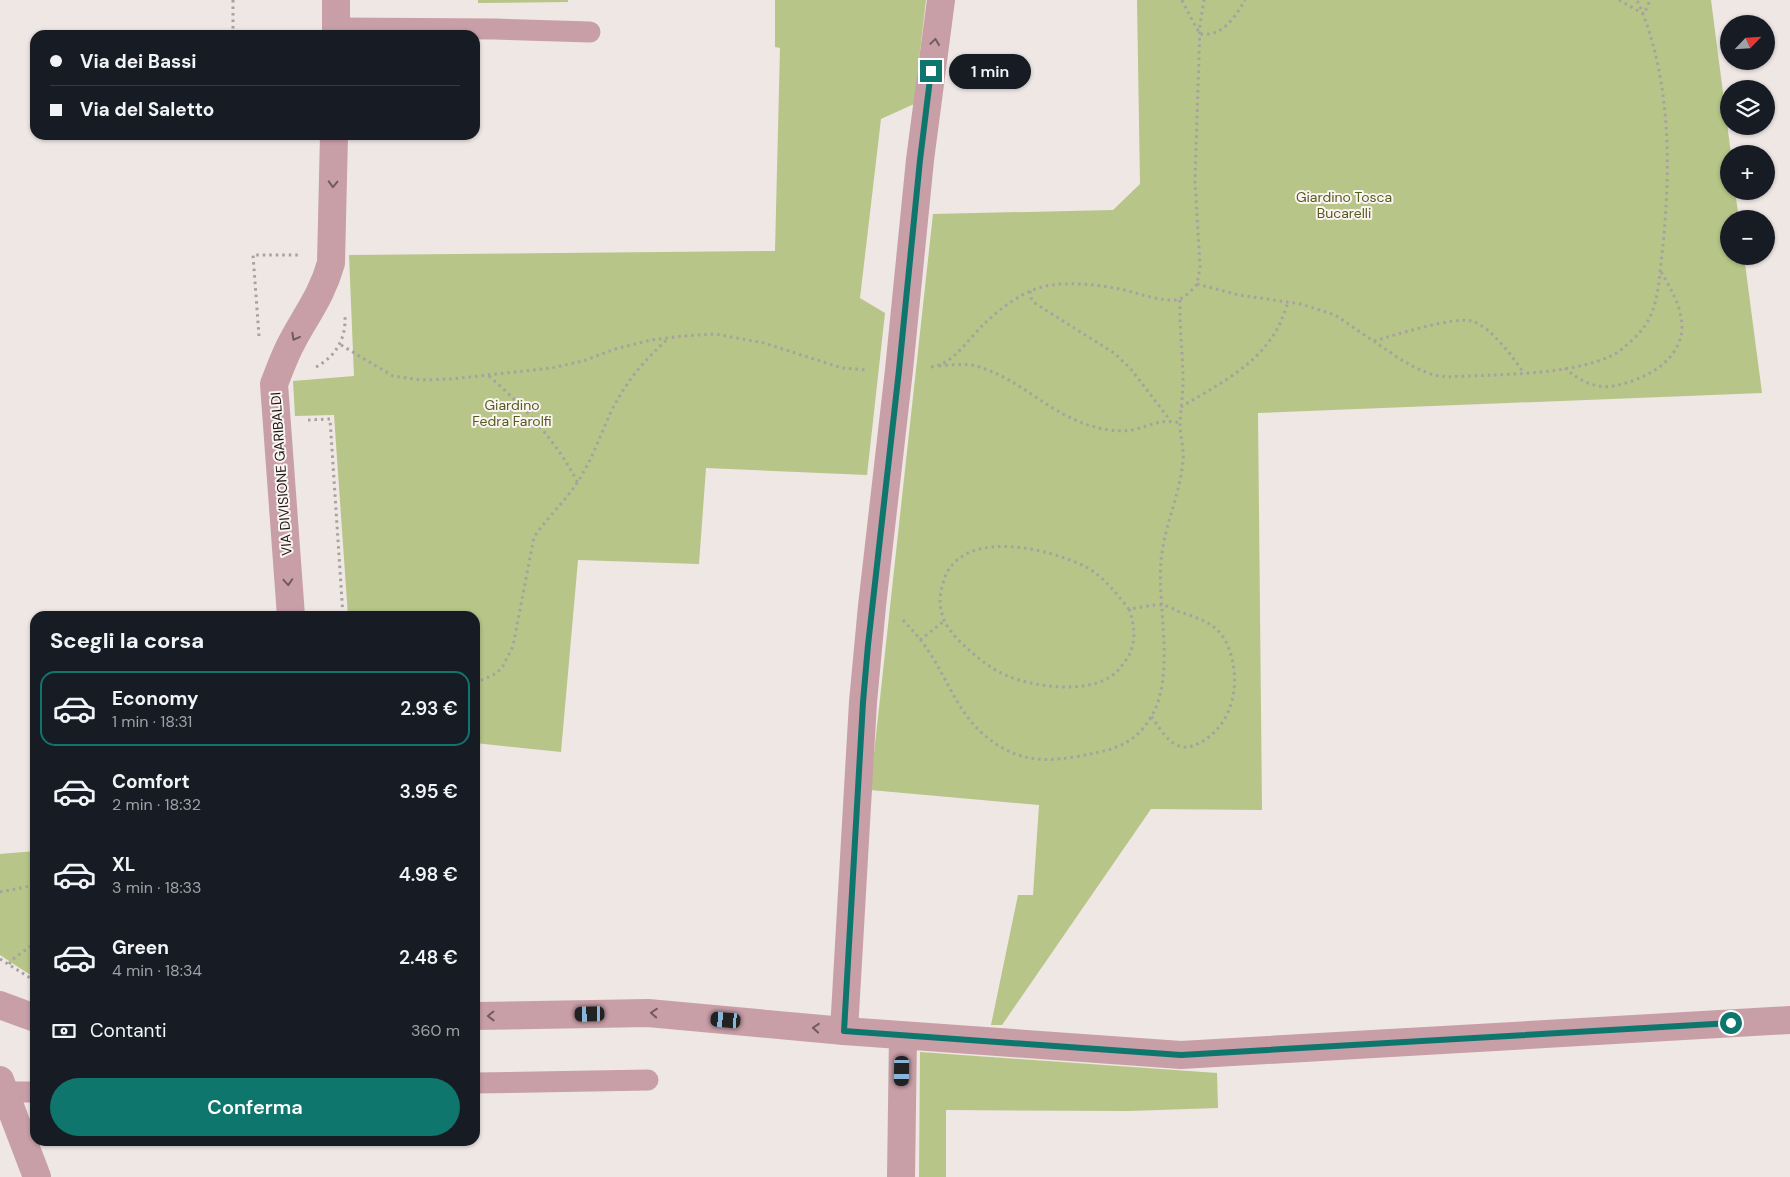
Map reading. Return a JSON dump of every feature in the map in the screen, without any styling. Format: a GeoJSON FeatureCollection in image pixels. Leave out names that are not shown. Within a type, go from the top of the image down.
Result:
{"type":"FeatureCollection","features":[{"type":"Feature","properties":{"kind":"street"},"geometry":{"type":"LineString","coordinates":[[336,0],[336,30]]}},
{"type":"Feature","properties":{"kind":"street"},"geometry":{"type":"LineString","coordinates":[[844,1031],[863,702],[872,606],[899,370],[920,160],[941,0]]}},
{"type":"Feature","properties":{"kind":"street","name":"VIA DIVISIONE GARIBALDI"},"geometry":{"type":"LineString","coordinates":[[291,611],[274,384],[283,360],[323,288],[331,263],[334,140]]}},
{"type":"Feature","properties":{"kind":"street"},"geometry":{"type":"LineString","coordinates":[[0,1005],[30,1016]]}},
{"type":"Feature","properties":{"kind":"street"},"geometry":{"type":"LineString","coordinates":[[480,1016],[648,1012],[904,1036],[1181,1055],[1790,1020]]}},
{"type":"Feature","properties":{"kind":"street"},"geometry":{"type":"LineString","coordinates":[[901,1177],[904,1036]]}},
{"type":"Feature","properties":{"kind":"street"},"geometry":{"type":"LineString","coordinates":[[2,1086],[37,1177]]}},
{"type":"Feature","properties":{"kind":"lane"},"geometry":{"type":"LineString","coordinates":[[415,30],[494,29],[590,32]]}},
{"type":"Feature","properties":{"kind":"lane"},"geometry":{"type":"LineString","coordinates":[[480,1083],[648,1080]]}},
{"type":"Feature","properties":{"kind":"lane"},"geometry":{"type":"LineString","coordinates":[[2,1086],[30,1091]]}},
{"type":"Feature","properties":{"kind":"path"},"geometry":{"type":"LineString","coordinates":[[233,0],[233,30]]}},
{"type":"Feature","properties":{"kind":"path"},"geometry":{"type":"LineString","coordinates":[[1182,0],[1200,34]]}},
{"type":"Feature","properties":{"kind":"path"},"geometry":{"type":"LineString","coordinates":[[936,367],[954,357],[983,325],[1002,309],[1037,288],[1053,284],[1078,284],[1119,289],[1169,300],[1180,299],[1198,284],[1200,267],[1195,181],[1200,25],[1204,0]]}},
{"type":"Feature","properties":{"kind":"path"},"geometry":{"type":"LineString","coordinates":[[1200,34],[1208,35],[1223,28],[1245,0]]}},
{"type":"Feature","properties":{"kind":"path"},"geometry":{"type":"LineString","coordinates":[[1619,0],[1644,14]]}},
{"type":"Feature","properties":{"kind":"path"},"geometry":{"type":"LineString","coordinates":[[1198,284],[1239,294],[1301,304],[1335,315],[1400,360],[1432,375],[1448,377],[1565,368],[1583,365],[1614,355],[1633,339],[1648,322],[1658,293],[1664,231],[1667,180],[1665,127],[1660,77],[1647,22],[1637,0]]}},
{"type":"Feature","properties":{"kind":"path"},"geometry":{"type":"LineString","coordinates":[[1644,14],[1650,0]]}},
{"type":"Feature","properties":{"kind":"path"},"geometry":{"type":"LineString","coordinates":[[1565,368],[1585,382],[1600,387],[1616,386],[1655,372],[1668,361],[1677,346],[1682,328],[1680,311],[1660,269]]}},
{"type":"Feature","properties":{"kind":"path"},"geometry":{"type":"LineString","coordinates":[[1030,291],[1031,298],[1036,304],[1114,353],[1130,368],[1170,420]]}},
{"type":"Feature","properties":{"kind":"path"},"geometry":{"type":"LineString","coordinates":[[872,606],[903,620],[926,647],[962,712],[983,734],[1008,752],[1024,758],[1042,760],[1072,757],[1119,747],[1141,731],[1157,706],[1161,690],[1164,645],[1161,561],[1167,525],[1178,492],[1183,459],[1180,423],[1183,384],[1179,316],[1180,299]]}},
{"type":"Feature","properties":{"kind":"path"},"geometry":{"type":"LineString","coordinates":[[1181,407],[1225,380],[1262,352],[1282,321],[1288,302]]}},
{"type":"Feature","properties":{"kind":"path"},"geometry":{"type":"LineString","coordinates":[[310,370],[331,357],[341,345],[346,324],[345,314]]}},
{"type":"Feature","properties":{"kind":"path"},"geometry":{"type":"LineString","coordinates":[[1374,341],[1446,322],[1471,320],[1484,327],[1515,359],[1523,372]]}},
{"type":"Feature","properties":{"kind":"path"},"geometry":{"type":"LineString","coordinates":[[341,345],[393,376],[422,380],[551,368],[583,361],[651,340],[715,334],[764,343],[842,368],[873,370]]}},
{"type":"Feature","properties":{"kind":"path"},"geometry":{"type":"LineString","coordinates":[[480,681],[497,673],[503,666],[513,646],[534,537],[543,523],[578,483],[595,451],[610,413],[632,376],[644,360],[670,337]]}},
{"type":"Feature","properties":{"kind":"path"},"geometry":{"type":"LineString","coordinates":[[928,368],[957,364],[975,365],[995,373],[1071,419],[1095,427],[1116,431],[1132,430],[1170,420],[1180,423]]}},
{"type":"Feature","properties":{"kind":"path"},"geometry":{"type":"LineString","coordinates":[[488,375],[541,427],[560,452],[578,483]]}},
{"type":"Feature","properties":{"kind":"path"},"geometry":{"type":"LineString","coordinates":[[302,420],[330,419],[343,611]]}},
{"type":"Feature","properties":{"kind":"path"},"geometry":{"type":"LineString","coordinates":[[1011,546],[1031,548],[1054,554],[1088,568],[1105,581],[1129,609],[1134,622],[1134,639],[1130,654],[1120,668],[1107,678],[1090,685],[1072,687],[1050,686],[1010,677],[989,667],[959,641],[944,621],[939,597],[945,576],[954,563],[969,552],[991,547],[1011,546]]}},
{"type":"Feature","properties":{"kind":"path"},"geometry":{"type":"LineString","coordinates":[[1129,609],[1162,605],[1195,616],[1210,624],[1224,639],[1232,658],[1236,678],[1226,718],[1215,733],[1198,744],[1184,747],[1175,744],[1168,738],[1152,716]]}},
{"type":"Feature","properties":{"kind":"path"},"geometry":{"type":"LineString","coordinates":[[920,640],[944,621]]}},
{"type":"Feature","properties":{"kind":"path"},"geometry":{"type":"LineString","coordinates":[[0,892],[30,887]]}},
{"type":"Feature","properties":{"kind":"path"},"geometry":{"type":"LineString","coordinates":[[9,964],[13,958],[30,946]]}},
{"type":"Feature","properties":{"kind":"path"},"geometry":{"type":"LineString","coordinates":[[0,959],[30,978]]}},
{"type":"Feature","properties":{"kind":"green space"},"geometry":{"type":"Polygon","coordinates":[[[478,0],[568,0],[568,2],[478,3],[478,0]]]}},
{"type":"Feature","properties":{"kind":"green space","name":"Giardino Fedra Farolfi"},"geometry":{"type":"Polygon","coordinates":[[[775,0],[926,0],[914,104],[881,119],[860,298],[885,313],[867,475],[706,468],[699,564],[578,560],[561,752],[480,744],[480,611],[348,611],[334,415],[295,416],[293,381],[354,376],[349,255],[775,251],[780,48],[775,47],[775,0]]]}},
{"type":"Feature","properties":{"kind":"green space","name":"Giardino Tosca Bucarelli"},"geometry":{"type":"Polygon","coordinates":[[[1137,0],[1711,0],[1721,80],[1720,135],[1729,135],[1730,145],[1720,145],[1720,200],[1736,200],[1738,210],[1720,210],[1720,265],[1745,265],[1762,393],[1258,413],[1262,810],[1151,809],[1002,1025],[991,1025],[1018,895],[1033,895],[1039,805],[870,790],[933,214],[1113,210],[1140,184],[1137,0]]]}},
{"type":"Feature","properties":{"kind":"green space"},"geometry":{"type":"Polygon","coordinates":[[[30,851],[30,975],[0,955],[0,854],[30,851]]]}},
{"type":"Feature","properties":{"kind":"green space"},"geometry":{"type":"Polygon","coordinates":[[[920,1052],[1217,1073],[1218,1108],[1129,1111],[946,1110],[946,1177],[919,1177],[920,1052]]]}},
{"type":"Feature","properties":{"kind":"route"},"geometry":{"type":"LineString","coordinates":[[931,71],[868,645],[844,1031],[1181,1055],[1731,1023]]}}]}
